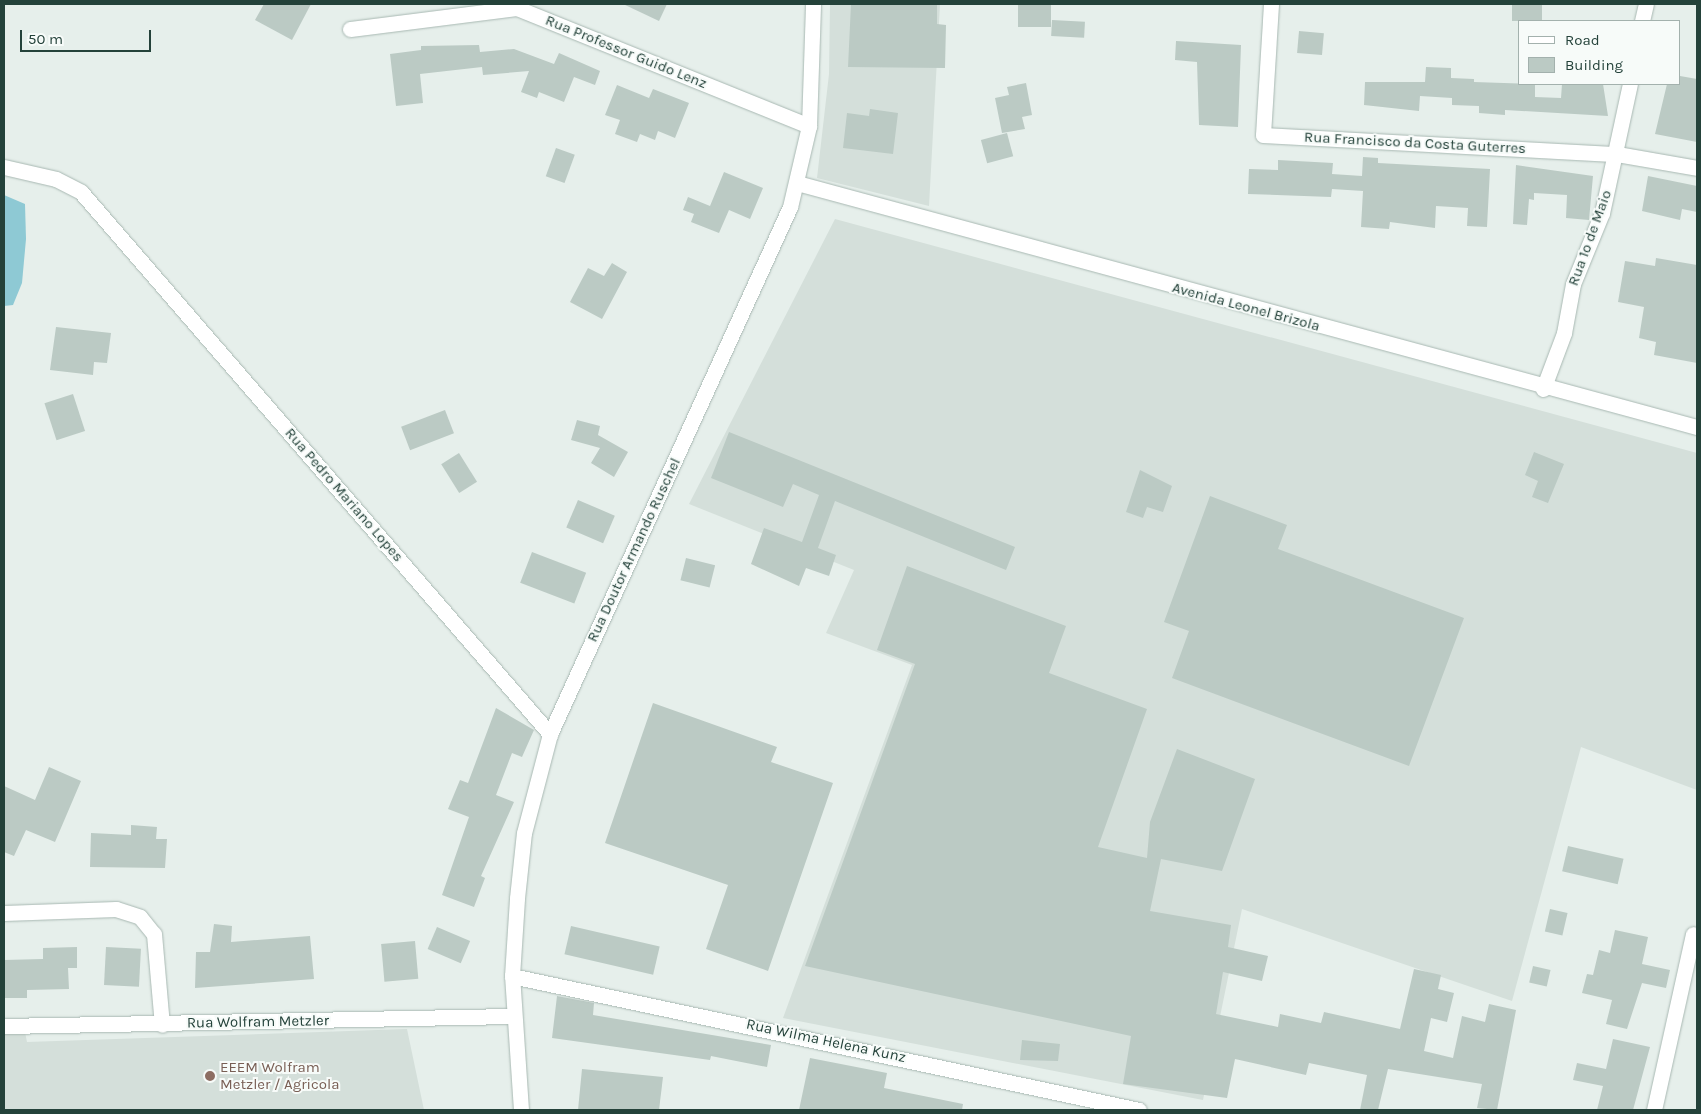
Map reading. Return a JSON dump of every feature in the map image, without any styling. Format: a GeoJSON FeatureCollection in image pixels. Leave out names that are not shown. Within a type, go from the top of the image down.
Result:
{"type":"FeatureCollection","features":[{"type":"Feature","properties":{"kind":"street","name":"Rua Doutor Armando Ruschel"},"geometry":{"type":"LineString","coordinates":[[521,1110],[512,1016],[512,976],[524,833],[550,734],[790,207],[797,183],[808,126],[813,4]]}},
{"type":"Feature","properties":{"kind":"street","name":"Rua Francisco da Costa Guterres"},"geometry":{"type":"LineString","coordinates":[[1271,4],[1263,136],[1617,154],[1697,168]]}},
{"type":"Feature","properties":{"kind":"street"},"geometry":{"type":"LineString","coordinates":[[1642,20],[1646,4]]}},
{"type":"Feature","properties":{"kind":"street","name":"Rua Professor Guido Lenz"},"geometry":{"type":"LineString","coordinates":[[350,29],[517,8],[808,126]]}},
{"type":"Feature","properties":{"kind":"street","name":"Rua 1º de Maio"},"geometry":{"type":"LineString","coordinates":[[1542,389],[1564,333],[1572,284],[1602,213],[1617,154],[1630,85]]}},
{"type":"Feature","properties":{"kind":"street","name":"Rua Pedro Mariano Lopes"},"geometry":{"type":"LineString","coordinates":[[4,167],[56,179],[81,192],[550,734]]}},
{"type":"Feature","properties":{"kind":"street","name":"Avenida Leonel Brizola"},"geometry":{"type":"LineString","coordinates":[[797,183],[1542,389],[1697,427]]}},
{"type":"Feature","properties":{"kind":"street"},"geometry":{"type":"LineString","coordinates":[[4,913],[116,909],[140,917],[154,934],[162,1025]]}},
{"type":"Feature","properties":{"kind":"street"},"geometry":{"type":"LineString","coordinates":[[1654,1110],[1693,934]]}},
{"type":"Feature","properties":{"kind":"street","name":"Rua Wilma Helena Kunz"},"geometry":{"type":"LineString","coordinates":[[512,976],[1139,1110]]}},
{"type":"Feature","properties":{"kind":"street","name":"Rua Wolfram Metzler"},"geometry":{"type":"LineString","coordinates":[[4,1026],[162,1025],[512,1016]]}},
{"type":"Feature","properties":{"kind":"shaded area"},"geometry":{"type":"Polygon","coordinates":[[[830,4],[940,4],[929,206],[817,178],[829,74],[830,4]]]}},
{"type":"Feature","properties":{"kind":"shaded area"},"geometry":{"type":"Polygon","coordinates":[[[835,219],[1697,453],[1697,790],[1581,747],[1512,1001],[1242,909],[1203,1100],[783,1018],[912,665],[826,633],[854,570],[689,504],[835,219]]]}},
{"type":"Feature","properties":{"kind":"shaded area","name":"EEEM Wolfram Metzler / Agricola"},"geometry":{"type":"Polygon","coordinates":[[[407,1029],[424,1110],[4,1110],[4,1032],[25,1032],[27,1042],[407,1029]]]}},
{"type":"Feature","properties":{"kind":"water"},"geometry":{"type":"Polygon","coordinates":[[[4,195],[25,204],[26,239],[22,283],[13,305],[4,306],[4,195]]]}},
{"type":"Feature","properties":{"kind":"building"},"geometry":{"type":"Polygon","coordinates":[[[264,4],[311,4],[292,40],[255,20],[264,4]]]}},
{"type":"Feature","properties":{"kind":"building"},"geometry":{"type":"Polygon","coordinates":[[[623,4],[667,4],[659,21],[623,4]]]}},
{"type":"Feature","properties":{"kind":"building"},"geometry":{"type":"Polygon","coordinates":[[[851,4],[937,4],[937,24],[946,25],[945,68],[848,67],[851,4]]]}},
{"type":"Feature","properties":{"kind":"building"},"geometry":{"type":"Polygon","coordinates":[[[1018,4],[1051,4],[1051,27],[1018,27],[1018,4]]]}},
{"type":"Feature","properties":{"kind":"building"},"geometry":{"type":"Polygon","coordinates":[[[1512,4],[1542,4],[1542,20],[1512,21],[1512,4]]]}},
{"type":"Feature","properties":{"kind":"building"},"geometry":{"type":"Polygon","coordinates":[[[1052,20],[1085,22],[1084,38],[1051,36],[1052,20]]]}},
{"type":"Feature","properties":{"kind":"building"},"geometry":{"type":"Polygon","coordinates":[[[1299,31],[1324,33],[1322,55],[1297,53],[1299,31]]]}},
{"type":"Feature","properties":{"kind":"building"},"geometry":{"type":"Polygon","coordinates":[[[1176,41],[1241,45],[1238,127],[1199,125],[1197,62],[1175,60],[1176,41]]]}},
{"type":"Feature","properties":{"kind":"building"},"geometry":{"type":"Polygon","coordinates":[[[479,45],[480,52],[514,49],[554,64],[559,53],[600,71],[595,85],[574,77],[564,102],[539,92],[537,98],[521,92],[529,71],[483,75],[482,67],[420,74],[423,103],[396,106],[390,54],[421,50],[421,46],[479,45]]]}},
{"type":"Feature","properties":{"kind":"building"},"geometry":{"type":"Polygon","coordinates":[[[1426,67],[1451,68],[1451,78],[1474,79],[1474,82],[1535,85],[1535,97],[1561,98],[1562,85],[1603,85],[1608,116],[1505,110],[1505,115],[1479,113],[1479,106],[1452,105],[1452,98],[1420,96],[1419,111],[1364,105],[1365,82],[1425,82],[1426,67]]]}},
{"type":"Feature","properties":{"kind":"building"},"geometry":{"type":"Polygon","coordinates":[[[1681,76],[1697,79],[1697,142],[1655,134],[1667,85],[1681,85],[1681,76]]]}},
{"type":"Feature","properties":{"kind":"building"},"geometry":{"type":"Polygon","coordinates":[[[1026,83],[1032,115],[1022,117],[1025,129],[1002,133],[995,98],[1009,95],[1007,87],[1026,83]]]}},
{"type":"Feature","properties":{"kind":"building"},"geometry":{"type":"Polygon","coordinates":[[[617,85],[649,98],[653,89],[689,103],[675,138],[658,131],[655,140],[640,134],[637,142],[615,134],[620,120],[605,115],[617,85]]]}},
{"type":"Feature","properties":{"kind":"building"},"geometry":{"type":"Polygon","coordinates":[[[870,109],[898,113],[893,154],[843,148],[847,113],[869,116],[870,109]]]}},
{"type":"Feature","properties":{"kind":"building"},"geometry":{"type":"Polygon","coordinates":[[[1007,133],[1013,156],[987,163],[981,140],[1007,133]]]}},
{"type":"Feature","properties":{"kind":"building"},"geometry":{"type":"Polygon","coordinates":[[[556,148],[575,155],[565,183],[546,176],[556,148]]]}},
{"type":"Feature","properties":{"kind":"building"},"geometry":{"type":"Polygon","coordinates":[[[1363,157],[1378,158],[1378,163],[1490,169],[1487,227],[1467,226],[1468,208],[1436,206],[1435,228],[1390,222],[1389,229],[1361,227],[1363,191],[1332,189],[1331,197],[1248,194],[1249,169],[1278,170],[1278,160],[1333,163],[1332,174],[1362,176],[1363,157]]]}},
{"type":"Feature","properties":{"kind":"building"},"geometry":{"type":"Polygon","coordinates":[[[1516,165],[1593,176],[1589,220],[1566,218],[1567,195],[1534,193],[1534,200],[1529,199],[1527,225],[1513,224],[1516,165]]]}},
{"type":"Feature","properties":{"kind":"building"},"geometry":{"type":"Polygon","coordinates":[[[724,172],[763,188],[750,219],[729,210],[719,233],[691,222],[694,214],[683,210],[688,197],[710,206],[724,172]]]}},
{"type":"Feature","properties":{"kind":"building"},"geometry":{"type":"Polygon","coordinates":[[[1648,176],[1697,186],[1697,212],[1682,209],[1680,220],[1642,211],[1648,176]]]}},
{"type":"Feature","properties":{"kind":"building"},"geometry":{"type":"Polygon","coordinates":[[[1656,258],[1697,265],[1697,363],[1654,355],[1656,342],[1639,338],[1644,307],[1618,302],[1625,261],[1655,266],[1656,258]]]}},
{"type":"Feature","properties":{"kind":"building"},"geometry":{"type":"Polygon","coordinates":[[[612,263],[627,272],[602,319],[570,302],[588,268],[604,276],[612,263]]]}},
{"type":"Feature","properties":{"kind":"building"},"geometry":{"type":"Polygon","coordinates":[[[56,327],[111,333],[107,363],[94,362],[93,375],[50,370],[56,327]]]}},
{"type":"Feature","properties":{"kind":"building"},"geometry":{"type":"Polygon","coordinates":[[[73,394],[85,431],[57,440],[44,403],[73,394]]]}},
{"type":"Feature","properties":{"kind":"building"},"geometry":{"type":"Polygon","coordinates":[[[445,410],[454,433],[410,450],[401,427],[445,410]]]}},
{"type":"Feature","properties":{"kind":"building"},"geometry":{"type":"Polygon","coordinates":[[[577,420],[600,426],[598,435],[628,452],[614,477],[591,463],[600,448],[571,440],[577,420]]]}},
{"type":"Feature","properties":{"kind":"building"},"geometry":{"type":"Polygon","coordinates":[[[729,432],[1015,547],[1006,570],[835,501],[818,548],[836,555],[829,576],[806,568],[799,586],[751,564],[764,528],[802,542],[819,495],[793,484],[783,507],[711,478],[729,432]]]}},
{"type":"Feature","properties":{"kind":"building"},"geometry":{"type":"Polygon","coordinates":[[[1534,452],[1564,464],[1548,503],[1532,497],[1538,481],[1525,475],[1534,452]]]}},
{"type":"Feature","properties":{"kind":"building"},"geometry":{"type":"Polygon","coordinates":[[[459,453],[477,482],[459,493],[441,464],[459,453]]]}},
{"type":"Feature","properties":{"kind":"building"},"geometry":{"type":"Polygon","coordinates":[[[1140,470],[1172,486],[1163,512],[1147,507],[1143,518],[1126,512],[1140,470]]]}},
{"type":"Feature","properties":{"kind":"building"},"geometry":{"type":"Polygon","coordinates":[[[1210,496],[1287,525],[1278,549],[1464,618],[1409,766],[1172,678],[1189,631],[1164,622],[1210,496]]]}},
{"type":"Feature","properties":{"kind":"building"},"geometry":{"type":"Polygon","coordinates":[[[578,500],[615,516],[603,543],[566,528],[578,500]]]}},
{"type":"Feature","properties":{"kind":"building"},"geometry":{"type":"Polygon","coordinates":[[[532,552],[586,573],[574,604],[520,583],[532,552]]]}},
{"type":"Feature","properties":{"kind":"building"},"geometry":{"type":"Polygon","coordinates":[[[686,558],[715,565],[710,588],[680,580],[686,558]]]}},
{"type":"Feature","properties":{"kind":"building"},"geometry":{"type":"Polygon","coordinates":[[[907,566],[1066,626],[1049,673],[1147,709],[1098,847],[1147,858],[1150,822],[1177,749],[1255,779],[1222,871],[1161,859],[1150,911],[1231,925],[1228,947],[1268,956],[1262,981],[1223,972],[1216,1014],[1278,1027],[1280,1014],[1321,1023],[1324,1012],[1400,1029],[1414,969],[1441,975],[1438,989],[1454,993],[1447,1022],[1431,1018],[1424,1051],[1453,1058],[1462,1016],[1485,1022],[1489,1004],[1516,1010],[1497,1110],[1477,1108],[1482,1084],[1388,1069],[1378,1110],[1360,1110],[1367,1075],[1309,1063],[1306,1075],[1235,1059],[1227,1098],[1123,1084],[1131,1036],[805,966],[915,664],[877,650],[907,566]]]}},
{"type":"Feature","properties":{"kind":"building"},"geometry":{"type":"Polygon","coordinates":[[[653,703],[777,747],[771,762],[833,783],[768,971],[706,949],[728,885],[605,843],[653,703]]]}},
{"type":"Feature","properties":{"kind":"building"},"geometry":{"type":"Polygon","coordinates":[[[496,708],[534,730],[522,757],[512,753],[496,795],[514,802],[481,876],[485,878],[474,907],[442,895],[469,817],[448,809],[460,780],[468,783],[496,708]]]}},
{"type":"Feature","properties":{"kind":"building"},"geometry":{"type":"Polygon","coordinates":[[[49,767],[81,781],[55,842],[26,830],[14,856],[4,852],[4,786],[35,800],[49,767]]]}},
{"type":"Feature","properties":{"kind":"building"},"geometry":{"type":"Polygon","coordinates":[[[131,825],[157,827],[156,839],[167,839],[165,868],[90,867],[91,833],[131,835],[131,825]]]}},
{"type":"Feature","properties":{"kind":"building"},"geometry":{"type":"Polygon","coordinates":[[[1568,846],[1624,859],[1618,884],[1562,871],[1568,846]]]}},
{"type":"Feature","properties":{"kind":"building"},"geometry":{"type":"Polygon","coordinates":[[[1550,909],[1568,913],[1562,935],[1545,931],[1550,909]]]}},
{"type":"Feature","properties":{"kind":"building"},"geometry":{"type":"Polygon","coordinates":[[[214,924],[232,926],[231,942],[310,936],[314,979],[195,988],[196,952],[210,952],[214,924]]]}},
{"type":"Feature","properties":{"kind":"building"},"geometry":{"type":"Polygon","coordinates":[[[571,926],[660,946],[653,975],[564,954],[571,926]]]}},
{"type":"Feature","properties":{"kind":"building"},"geometry":{"type":"Polygon","coordinates":[[[437,927],[470,941],[461,963],[428,949],[437,927]]]}},
{"type":"Feature","properties":{"kind":"building"},"geometry":{"type":"Polygon","coordinates":[[[1615,930],[1648,937],[1642,964],[1670,970],[1666,988],[1642,983],[1627,1029],[1606,1024],[1612,1000],[1582,993],[1587,974],[1593,975],[1599,950],[1610,953],[1615,930]]]}},
{"type":"Feature","properties":{"kind":"building"},"geometry":{"type":"Polygon","coordinates":[[[415,941],[418,979],[384,982],[381,944],[415,941]]]}},
{"type":"Feature","properties":{"kind":"building"},"geometry":{"type":"Polygon","coordinates":[[[77,947],[77,968],[68,968],[69,989],[27,990],[27,998],[4,998],[4,960],[43,959],[43,948],[77,947]]]}},
{"type":"Feature","properties":{"kind":"building"},"geometry":{"type":"Polygon","coordinates":[[[106,947],[141,949],[139,987],[104,985],[106,947]]]}},
{"type":"Feature","properties":{"kind":"building"},"geometry":{"type":"Polygon","coordinates":[[[1533,966],[1551,970],[1547,987],[1529,983],[1533,966]]]}},
{"type":"Feature","properties":{"kind":"building"},"geometry":{"type":"Polygon","coordinates":[[[557,996],[594,1003],[593,1015],[771,1045],[767,1067],[711,1056],[710,1060],[552,1038],[557,996]]]}},
{"type":"Feature","properties":{"kind":"building"},"geometry":{"type":"Polygon","coordinates":[[[1613,1039],[1650,1047],[1633,1110],[1597,1110],[1603,1086],[1573,1080],[1577,1063],[1606,1069],[1613,1039]]]}},
{"type":"Feature","properties":{"kind":"building"},"geometry":{"type":"Polygon","coordinates":[[[1022,1040],[1060,1044],[1058,1061],[1020,1060],[1022,1040]]]}},
{"type":"Feature","properties":{"kind":"building"},"geometry":{"type":"Polygon","coordinates":[[[810,1058],[887,1073],[884,1088],[963,1104],[962,1110],[799,1110],[810,1058]]]}},
{"type":"Feature","properties":{"kind":"building"},"geometry":{"type":"Polygon","coordinates":[[[582,1069],[663,1077],[659,1110],[578,1110],[582,1069]]]}},
{"type":"Feature","properties":{"kind":"place","name":"EEEM Wolfram Metzler / Agricola"},"geometry":{"type":"Point","coordinates":[210,1076]}}]}
